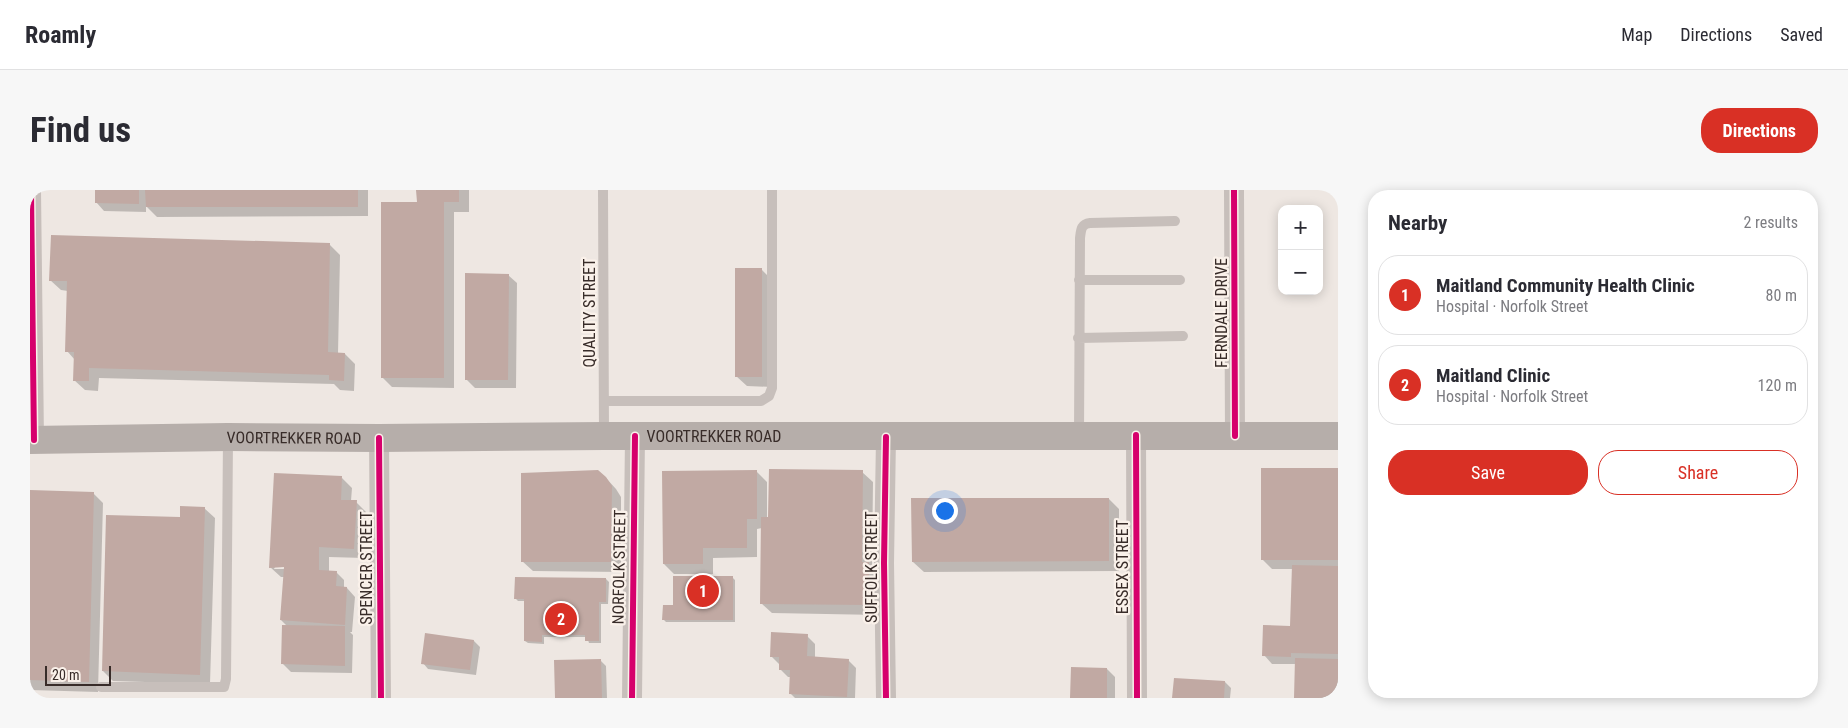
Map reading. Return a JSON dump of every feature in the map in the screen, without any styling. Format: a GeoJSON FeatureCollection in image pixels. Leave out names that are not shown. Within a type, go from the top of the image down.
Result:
{"type":"FeatureCollection","features":[{"type":"Feature","properties":{"kind":"main road","name":"VOORTREKKER ROAD"},"geometry":{"type":"LineString","coordinates":[[32,440],[228,437],[1338,436]]}},
{"type":"Feature","properties":{"kind":"street","name":"FERNDALE DRIVE"},"geometry":{"type":"LineString","coordinates":[[1234,190],[1235,436]]}},
{"type":"Feature","properties":{"kind":"street"},"geometry":{"type":"LineString","coordinates":[[31,203],[32,440]]}},
{"type":"Feature","properties":{"kind":"street","name":"ESSEX STREET"},"geometry":{"type":"LineString","coordinates":[[1136,435],[1137,698]]}},
{"type":"Feature","properties":{"kind":"street","name":"NORFOLK STREET"},"geometry":{"type":"LineString","coordinates":[[632,698],[635,436]]}},
{"type":"Feature","properties":{"kind":"street","name":"SUFFOLK STREET"},"geometry":{"type":"LineString","coordinates":[[886,437],[884,563],[886,698]]}},
{"type":"Feature","properties":{"kind":"street","name":"SPENCER STREET"},"geometry":{"type":"LineString","coordinates":[[379,438],[381,698]]}},
{"type":"Feature","properties":{"kind":"lane","name":"QUALITY STREET"},"geometry":{"type":"LineString","coordinates":[[603,190],[604,436]]}},
{"type":"Feature","properties":{"kind":"lane"},"geometry":{"type":"LineString","coordinates":[[604,401],[762,401],[769,396],[772,388],[772,190]]}},
{"type":"Feature","properties":{"kind":"lane"},"geometry":{"type":"LineString","coordinates":[[1079,436],[1078,338],[1080,238],[1082,227],[1085,224],[1175,221]]}},
{"type":"Feature","properties":{"kind":"lane"},"geometry":{"type":"LineString","coordinates":[[1079,280],[1180,280]]}},
{"type":"Feature","properties":{"kind":"lane"},"geometry":{"type":"LineString","coordinates":[[1078,338],[1183,336]]}},
{"type":"Feature","properties":{"kind":"lane"},"geometry":{"type":"LineString","coordinates":[[101,687],[224,686],[226,679],[228,437]]}},
{"type":"Feature","properties":{"kind":"building"},"geometry":{"type":"Polygon","coordinates":[[[95,190],[139,190],[139,204],[95,203],[95,190]]]}},
{"type":"Feature","properties":{"kind":"building"},"geometry":{"type":"Polygon","coordinates":[[[145,190],[358,190],[358,207],[146,207],[145,190]]]}},
{"type":"Feature","properties":{"kind":"building"},"geometry":{"type":"Polygon","coordinates":[[[416,190],[459,190],[459,202],[444,202],[444,378],[381,378],[381,202],[417,202],[416,190]]]}},
{"type":"Feature","properties":{"kind":"building"},"geometry":{"type":"Polygon","coordinates":[[[51,235],[330,243],[328,352],[345,353],[344,381],[329,380],[329,375],[89,368],[89,381],[73,381],[74,352],[65,352],[67,281],[49,281],[51,235]]]}},
{"type":"Feature","properties":{"kind":"building"},"geometry":{"type":"Polygon","coordinates":[[[735,268],[762,268],[762,377],[735,377],[735,268]]]}},
{"type":"Feature","properties":{"kind":"building"},"geometry":{"type":"Polygon","coordinates":[[[465,273],[509,274],[508,380],[465,380],[465,273]]]}},
{"type":"Feature","properties":{"kind":"building"},"geometry":{"type":"Polygon","coordinates":[[[1261,468],[1338,468],[1338,560],[1261,560],[1261,468]]]}},
{"type":"Feature","properties":{"kind":"building"},"geometry":{"type":"Polygon","coordinates":[[[769,469],[863,470],[862,562],[869,562],[869,605],[760,604],[761,517],[768,517],[769,469]]]}},
{"type":"Feature","properties":{"kind":"building"},"geometry":{"type":"Polygon","coordinates":[[[598,470],[612,486],[611,562],[521,562],[521,473],[598,470]]]}},
{"type":"Feature","properties":{"kind":"building"},"geometry":{"type":"Polygon","coordinates":[[[757,470],[757,519],[747,519],[747,548],[703,548],[703,564],[663,564],[662,471],[757,470]]]}},
{"type":"Feature","properties":{"kind":"building"},"geometry":{"type":"Polygon","coordinates":[[[274,473],[342,476],[341,500],[357,500],[354,549],[319,547],[319,570],[337,571],[336,586],[347,587],[345,625],[280,620],[284,567],[269,568],[274,473]]]}},
{"type":"Feature","properties":{"kind":"building"},"geometry":{"type":"Polygon","coordinates":[[[30,490],[94,492],[89,682],[30,680],[30,490]]]}},
{"type":"Feature","properties":{"kind":"building"},"geometry":{"type":"Polygon","coordinates":[[[911,498],[1109,498],[1109,561],[912,562],[911,498]]]}},
{"type":"Feature","properties":{"kind":"building"},"geometry":{"type":"Polygon","coordinates":[[[180,506],[205,507],[200,675],[102,671],[106,515],[180,517],[180,506]]]}},
{"type":"Feature","properties":{"kind":"building"},"geometry":{"type":"Polygon","coordinates":[[[1292,565],[1338,566],[1338,654],[1291,653],[1291,657],[1262,656],[1263,625],[1290,626],[1292,565]]]}},
{"type":"Feature","properties":{"kind":"building"},"geometry":{"type":"Polygon","coordinates":[[[673,576],[733,576],[733,620],[662,620],[663,605],[673,605],[673,576]]]}},
{"type":"Feature","properties":{"kind":"building"},"geometry":{"type":"Polygon","coordinates":[[[515,577],[606,578],[606,602],[599,602],[599,641],[585,641],[585,635],[542,635],[542,642],[524,641],[524,599],[514,599],[515,577]]]}},
{"type":"Feature","properties":{"kind":"building"},"geometry":{"type":"Polygon","coordinates":[[[282,625],[345,626],[345,666],[281,664],[282,625]]]}},
{"type":"Feature","properties":{"kind":"building"},"geometry":{"type":"Polygon","coordinates":[[[771,632],[808,634],[807,656],[849,659],[847,697],[789,694],[790,670],[779,670],[779,657],[770,657],[771,632]]]}},
{"type":"Feature","properties":{"kind":"building"},"geometry":{"type":"Polygon","coordinates":[[[425,633],[474,640],[470,670],[421,664],[425,633]]]}},
{"type":"Feature","properties":{"kind":"building"},"geometry":{"type":"Polygon","coordinates":[[[1295,658],[1338,659],[1338,698],[1294,698],[1295,658]]]}},
{"type":"Feature","properties":{"kind":"building"},"geometry":{"type":"Polygon","coordinates":[[[601,659],[602,698],[555,698],[554,660],[601,659]]]}},
{"type":"Feature","properties":{"kind":"building"},"geometry":{"type":"Polygon","coordinates":[[[1071,667],[1107,668],[1107,698],[1070,698],[1071,667]]]}},
{"type":"Feature","properties":{"kind":"building"},"geometry":{"type":"Polygon","coordinates":[[[1174,678],[1225,681],[1224,698],[1172,698],[1174,678]]]}},
{"type":"Feature","properties":{"kind":"cycle path"},"geometry":{"type":"LineString","coordinates":[[31,190],[34,440]]}},
{"type":"Feature","properties":{"kind":"cycle path"},"geometry":{"type":"LineString","coordinates":[[1234,190],[1235,436]]}},
{"type":"Feature","properties":{"kind":"cycle path"},"geometry":{"type":"LineString","coordinates":[[1136,435],[1137,698]]}},
{"type":"Feature","properties":{"kind":"cycle path"},"geometry":{"type":"LineString","coordinates":[[632,698],[635,436]]}},
{"type":"Feature","properties":{"kind":"cycle path"},"geometry":{"type":"LineString","coordinates":[[886,437],[884,563],[886,698]]}},
{"type":"Feature","properties":{"kind":"cycle path"},"geometry":{"type":"LineString","coordinates":[[379,438],[381,698]]}},
{"type":"Feature","properties":{"kind":"place","name":"Maitland Community Health Clinic"},"geometry":{"type":"Point","coordinates":[703,591]}},
{"type":"Feature","properties":{"kind":"place","name":"Maitland Clinic"},"geometry":{"type":"Point","coordinates":[561,619]}}]}
